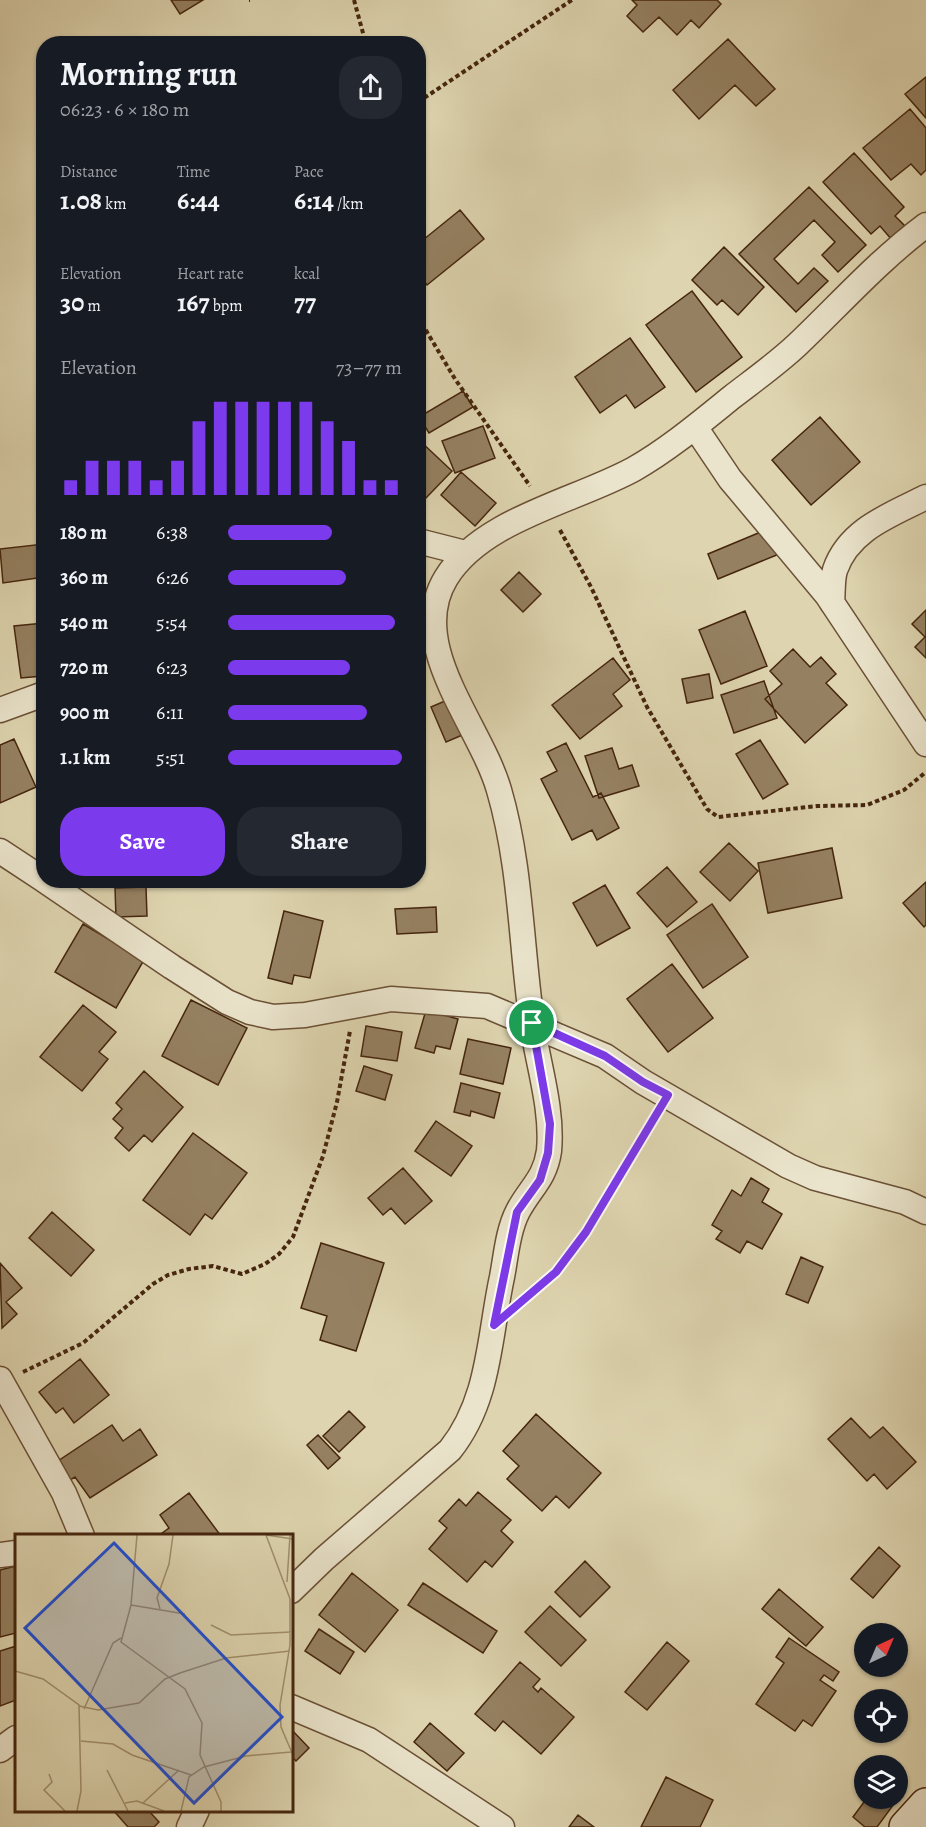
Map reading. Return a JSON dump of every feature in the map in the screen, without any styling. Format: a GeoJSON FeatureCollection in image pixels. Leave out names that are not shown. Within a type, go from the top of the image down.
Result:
{"type":"FeatureCollection","features":[{"type":"Feature","properties":{"kind":"street"},"geometry":{"type":"LineString","coordinates":[[292,1590],[324,1559],[450,1450],[460,1437],[482,1390],[517,1212],[540,1180],[548,1153],[550,1124],[532,1023],[511,841],[498,787],[481,742],[436,653],[433,633],[436,597],[446,577],[465,553],[545,506],[635,468],[695,427],[796,346],[896,249],[926,225]]}},
{"type":"Feature","properties":{"kind":"street"},"geometry":{"type":"LineString","coordinates":[[695,427],[730,479],[832,603],[926,744]]}},
{"type":"Feature","properties":{"kind":"street"},"geometry":{"type":"LineString","coordinates":[[832,603],[835,571],[855,537],[870,525],[926,497]]}},
{"type":"Feature","properties":{"kind":"street"},"geometry":{"type":"LineString","coordinates":[[426,543],[465,553]]}},
{"type":"Feature","properties":{"kind":"street"},"geometry":{"type":"LineString","coordinates":[[0,710],[36,697]]}},
{"type":"Feature","properties":{"kind":"street"},"geometry":{"type":"LineString","coordinates":[[0,851],[36,875]]}},
{"type":"Feature","properties":{"kind":"street"},"geometry":{"type":"LineString","coordinates":[[56,888],[209,991],[249,1012],[284,1016],[354,1007],[391,999],[437,1000],[487,1006],[532,1023],[605,1056],[643,1082],[788,1166],[815,1178],[905,1202],[926,1212]]}},
{"type":"Feature","properties":{"kind":"street"},"geometry":{"type":"LineString","coordinates":[[1,1381],[64,1493],[81,1534]]}},
{"type":"Feature","properties":{"kind":"street"},"geometry":{"type":"LineString","coordinates":[[0,1555],[15,1553]]}},
{"type":"Feature","properties":{"kind":"street"},"geometry":{"type":"LineString","coordinates":[[292,1707],[369,1740],[502,1827]]}},
{"type":"Feature","properties":{"kind":"street"},"geometry":{"type":"LineString","coordinates":[[0,1750],[15,1739]]}},
{"type":"Feature","properties":{"kind":"street"},"geometry":{"type":"LineString","coordinates":[[906,1827],[926,1805]]}},
{"type":"Feature","properties":{"kind":"street"},"geometry":{"type":"LineString","coordinates":[[189,1827],[196,1812]]}},
{"type":"Feature","properties":{"kind":"path"},"geometry":{"type":"LineString","coordinates":[[354,0],[364,36]]}},
{"type":"Feature","properties":{"kind":"path"},"geometry":{"type":"LineString","coordinates":[[426,97],[572,0]]}},
{"type":"Feature","properties":{"kind":"path"},"geometry":{"type":"LineString","coordinates":[[426,330],[477,412],[545,506],[591,587],[647,707],[707,809],[718,817],[817,806],[867,805],[904,790],[926,772]]}},
{"type":"Feature","properties":{"kind":"path"},"geometry":{"type":"LineString","coordinates":[[1,1381],[83,1343],[153,1284],[168,1275],[213,1266],[242,1274],[265,1264],[279,1254],[293,1237],[323,1156],[337,1102],[354,1007]]}},
{"type":"Feature","properties":{"kind":"path"},"geometry":{"type":"LineString","coordinates":[[494,1325],[556,1272],[580,1240],[668,1095]]}},
{"type":"Feature","properties":{"kind":"building"},"geometry":{"type":"Polygon","coordinates":[[[171,0],[203,0],[180,14],[171,0]]]}},
{"type":"Feature","properties":{"kind":"building"},"geometry":{"type":"Polygon","coordinates":[[[632,0],[717,0],[721,4],[699,28],[691,20],[677,35],[659,17],[643,32],[627,16],[637,5],[632,0]]]}},
{"type":"Feature","properties":{"kind":"building"},"geometry":{"type":"Polygon","coordinates":[[[728,39],[775,89],[756,106],[735,85],[699,119],[673,90],[728,39]]]}},
{"type":"Feature","properties":{"kind":"building"},"geometry":{"type":"Polygon","coordinates":[[[926,77],[926,118],[905,94],[926,77]]]}},
{"type":"Feature","properties":{"kind":"building"},"geometry":{"type":"Polygon","coordinates":[[[910,109],[926,128],[926,170],[921,175],[911,164],[891,180],[863,148],[910,109]]]}},
{"type":"Feature","properties":{"kind":"building"},"geometry":{"type":"Polygon","coordinates":[[[854,153],[904,207],[895,216],[906,227],[892,240],[880,226],[871,234],[823,182],[854,153]]]}},
{"type":"Feature","properties":{"kind":"building"},"geometry":{"type":"Polygon","coordinates":[[[809,187],[866,245],[838,272],[822,255],[835,242],[814,220],[774,259],[798,284],[814,268],[828,281],[796,312],[739,254],[809,187]]]}},
{"type":"Feature","properties":{"kind":"building"},"geometry":{"type":"Polygon","coordinates":[[[460,210],[484,239],[427,285],[426,238],[460,210]]]}},
{"type":"Feature","properties":{"kind":"building"},"geometry":{"type":"Polygon","coordinates":[[[724,247],[764,287],[738,315],[722,300],[717,305],[692,280],[724,247]]]}},
{"type":"Feature","properties":{"kind":"building"},"geometry":{"type":"Polygon","coordinates":[[[692,291],[742,357],[696,392],[646,325],[692,291]]]}},
{"type":"Feature","properties":{"kind":"building"},"geometry":{"type":"Polygon","coordinates":[[[630,338],[665,387],[635,408],[626,395],[600,413],[575,377],[630,338]]]}},
{"type":"Feature","properties":{"kind":"building"},"geometry":{"type":"Polygon","coordinates":[[[463,391],[473,407],[429,433],[426,428],[426,413],[463,391]]]}},
{"type":"Feature","properties":{"kind":"building"},"geometry":{"type":"Polygon","coordinates":[[[820,417],[860,462],[811,505],[772,460],[820,417]]]}},
{"type":"Feature","properties":{"kind":"building"},"geometry":{"type":"Polygon","coordinates":[[[483,426],[495,458],[455,473],[442,441],[483,426]]]}},
{"type":"Feature","properties":{"kind":"building"},"geometry":{"type":"Polygon","coordinates":[[[426,447],[452,471],[426,498],[426,447]]]}},
{"type":"Feature","properties":{"kind":"building"},"geometry":{"type":"Polygon","coordinates":[[[461,472],[496,503],[475,526],[441,495],[461,472]]]}},
{"type":"Feature","properties":{"kind":"building"},"geometry":{"type":"Polygon","coordinates":[[[768,529],[779,554],[718,579],[708,554],[768,529]]]}},
{"type":"Feature","properties":{"kind":"building"},"geometry":{"type":"Polygon","coordinates":[[[36,545],[36,578],[3,583],[0,549],[36,545]]]}},
{"type":"Feature","properties":{"kind":"building"},"geometry":{"type":"Polygon","coordinates":[[[519,572],[541,594],[523,612],[501,590],[519,572]]]}},
{"type":"Feature","properties":{"kind":"building"},"geometry":{"type":"Polygon","coordinates":[[[926,610],[926,658],[915,647],[925,637],[912,624],[926,610]]]}},
{"type":"Feature","properties":{"kind":"building"},"geometry":{"type":"Polygon","coordinates":[[[745,611],[767,666],[721,684],[699,630],[745,611]]]}},
{"type":"Feature","properties":{"kind":"building"},"geometry":{"type":"Polygon","coordinates":[[[36,624],[36,677],[21,678],[14,626],[36,624]]]}},
{"type":"Feature","properties":{"kind":"building"},"geometry":{"type":"Polygon","coordinates":[[[793,649],[810,667],[821,657],[836,674],[826,683],[847,705],[805,743],[765,699],[782,684],[770,671],[793,649]]]}},
{"type":"Feature","properties":{"kind":"building"},"geometry":{"type":"Polygon","coordinates":[[[613,658],[630,680],[613,694],[622,706],[580,739],[552,705],[613,658]]]}},
{"type":"Feature","properties":{"kind":"building"},"geometry":{"type":"Polygon","coordinates":[[[709,674],[713,698],[687,703],[682,679],[709,674]]]}},
{"type":"Feature","properties":{"kind":"building"},"geometry":{"type":"Polygon","coordinates":[[[764,681],[777,718],[734,733],[721,695],[764,681]]]}},
{"type":"Feature","properties":{"kind":"building"},"geometry":{"type":"Polygon","coordinates":[[[452,698],[467,733],[446,742],[431,707],[452,698]]]}},
{"type":"Feature","properties":{"kind":"building"},"geometry":{"type":"Polygon","coordinates":[[[14,739],[36,787],[0,803],[0,745],[14,739]]]}},
{"type":"Feature","properties":{"kind":"building"},"geometry":{"type":"Polygon","coordinates":[[[760,740],[788,784],[763,799],[736,754],[760,740]]]}},
{"type":"Feature","properties":{"kind":"building"},"geometry":{"type":"Polygon","coordinates":[[[566,743],[593,797],[601,793],[619,828],[597,840],[592,830],[572,840],[541,779],[557,771],[547,752],[566,743]]]}},
{"type":"Feature","properties":{"kind":"building"},"geometry":{"type":"Polygon","coordinates":[[[612,748],[619,769],[632,765],[639,786],[599,798],[585,756],[612,748]]]}},
{"type":"Feature","properties":{"kind":"building"},"geometry":{"type":"Polygon","coordinates":[[[729,843],[758,871],[730,901],[700,872],[729,843]]]}},
{"type":"Feature","properties":{"kind":"building"},"geometry":{"type":"Polygon","coordinates":[[[832,848],[842,898],[768,913],[758,863],[832,848]]]}},
{"type":"Feature","properties":{"kind":"building"},"geometry":{"type":"Polygon","coordinates":[[[667,867],[697,902],[667,927],[637,893],[667,867]]]}},
{"type":"Feature","properties":{"kind":"building"},"geometry":{"type":"Polygon","coordinates":[[[926,882],[926,925],[924,927],[903,903],[926,882]]]}},
{"type":"Feature","properties":{"kind":"building"},"geometry":{"type":"Polygon","coordinates":[[[605,885],[630,928],[597,946],[573,903],[605,885]]]}},
{"type":"Feature","properties":{"kind":"building"},"geometry":{"type":"Polygon","coordinates":[[[115,888],[146,888],[147,916],[116,917],[115,888]]]}},
{"type":"Feature","properties":{"kind":"building"},"geometry":{"type":"Polygon","coordinates":[[[712,904],[748,957],[703,988],[667,935],[712,904]]]}},
{"type":"Feature","properties":{"kind":"building"},"geometry":{"type":"Polygon","coordinates":[[[436,907],[437,932],[397,934],[395,909],[436,907]]]}},
{"type":"Feature","properties":{"kind":"building"},"geometry":{"type":"Polygon","coordinates":[[[284,911],[323,921],[310,978],[294,975],[292,984],[268,978],[284,911]]]}},
{"type":"Feature","properties":{"kind":"building"},"geometry":{"type":"Polygon","coordinates":[[[83,924],[144,960],[116,1008],[55,972],[83,924]]]}},
{"type":"Feature","properties":{"kind":"building"},"geometry":{"type":"Polygon","coordinates":[[[672,964],[713,1018],[668,1052],[627,999],[672,964]]]}},
{"type":"Feature","properties":{"kind":"building"},"geometry":{"type":"Polygon","coordinates":[[[191,1000],[247,1028],[218,1085],[162,1056],[191,1000]]]}},
{"type":"Feature","properties":{"kind":"building"},"geometry":{"type":"Polygon","coordinates":[[[83,1005],[116,1032],[99,1052],[108,1059],[82,1091],[40,1057],[83,1005]]]}},
{"type":"Feature","properties":{"kind":"building"},"geometry":{"type":"Polygon","coordinates":[[[426,1010],[458,1019],[450,1049],[436,1046],[434,1053],[415,1048],[426,1010]]]}},
{"type":"Feature","properties":{"kind":"building"},"geometry":{"type":"Polygon","coordinates":[[[366,1026],[402,1032],[397,1061],[361,1056],[366,1026]]]}},
{"type":"Feature","properties":{"kind":"building"},"geometry":{"type":"Polygon","coordinates":[[[468,1039],[511,1048],[503,1084],[460,1074],[468,1039]]]}},
{"type":"Feature","properties":{"kind":"building"},"geometry":{"type":"Polygon","coordinates":[[[364,1066],[392,1075],[385,1100],[356,1091],[364,1066]]]}},
{"type":"Feature","properties":{"kind":"building"},"geometry":{"type":"Polygon","coordinates":[[[144,1071],[183,1107],[152,1142],[144,1135],[129,1151],[115,1138],[123,1128],[113,1119],[122,1109],[116,1103],[144,1071]]]}},
{"type":"Feature","properties":{"kind":"building"},"geometry":{"type":"Polygon","coordinates":[[[461,1083],[500,1093],[494,1118],[471,1111],[470,1116],[454,1112],[461,1083]]]}},
{"type":"Feature","properties":{"kind":"building"},"geometry":{"type":"Polygon","coordinates":[[[436,1121],[472,1146],[451,1176],[415,1151],[436,1121]]]}},
{"type":"Feature","properties":{"kind":"building"},"geometry":{"type":"Polygon","coordinates":[[[193,1133],[247,1173],[212,1219],[205,1214],[190,1235],[143,1200],[193,1133]]]}},
{"type":"Feature","properties":{"kind":"building"},"geometry":{"type":"Polygon","coordinates":[[[403,1168],[432,1201],[405,1224],[391,1208],[383,1215],[368,1198],[403,1168]]]}},
{"type":"Feature","properties":{"kind":"building"},"geometry":{"type":"Polygon","coordinates":[[[751,1178],[769,1189],[762,1202],[782,1214],[762,1249],[747,1241],[740,1253],[716,1239],[722,1231],[712,1225],[732,1190],[741,1196],[751,1178]]]}},
{"type":"Feature","properties":{"kind":"building"},"geometry":{"type":"Polygon","coordinates":[[[52,1212],[94,1250],[71,1276],[29,1238],[52,1212]]]}},
{"type":"Feature","properties":{"kind":"building"},"geometry":{"type":"Polygon","coordinates":[[[321,1243],[384,1263],[356,1351],[320,1340],[327,1316],[301,1308],[321,1243]]]}},
{"type":"Feature","properties":{"kind":"building"},"geometry":{"type":"Polygon","coordinates":[[[801,1257],[823,1267],[808,1303],[786,1294],[801,1257]]]}},
{"type":"Feature","properties":{"kind":"building"},"geometry":{"type":"Polygon","coordinates":[[[0,1263],[22,1288],[6,1302],[17,1314],[2,1328],[0,1263]]]}},
{"type":"Feature","properties":{"kind":"building"},"geometry":{"type":"Polygon","coordinates":[[[80,1359],[109,1395],[74,1423],[63,1408],[56,1413],[39,1392],[80,1359]]]}},
{"type":"Feature","properties":{"kind":"building"},"geometry":{"type":"Polygon","coordinates":[[[349,1411],[365,1427],[339,1452],[323,1436],[349,1411]]]}},
{"type":"Feature","properties":{"kind":"building"},"geometry":{"type":"Polygon","coordinates":[[[536,1414],[601,1473],[569,1508],[556,1496],[542,1511],[507,1479],[519,1466],[503,1451],[536,1414]]]}},
{"type":"Feature","properties":{"kind":"building"},"geometry":{"type":"Polygon","coordinates":[[[851,1418],[870,1438],[883,1427],[916,1462],[887,1489],[874,1474],[867,1481],[828,1439],[851,1418]]]}},
{"type":"Feature","properties":{"kind":"building"},"geometry":{"type":"Polygon","coordinates":[[[112,1425],[123,1441],[140,1429],[157,1455],[90,1498],[75,1477],[70,1480],[58,1461],[112,1425]]]}},
{"type":"Feature","properties":{"kind":"building"},"geometry":{"type":"Polygon","coordinates":[[[318,1435],[340,1458],[328,1469],[307,1445],[318,1435]]]}},
{"type":"Feature","properties":{"kind":"building"},"geometry":{"type":"Polygon","coordinates":[[[478,1492],[511,1520],[501,1531],[513,1542],[492,1567],[485,1561],[467,1582],[429,1549],[447,1528],[439,1521],[459,1499],[466,1506],[478,1492]]]}},
{"type":"Feature","properties":{"kind":"building"},"geometry":{"type":"Polygon","coordinates":[[[189,1493],[220,1534],[161,1534],[169,1528],[160,1515],[189,1493]]]}},
{"type":"Feature","properties":{"kind":"building"},"geometry":{"type":"Polygon","coordinates":[[[879,1547],[900,1566],[873,1598],[851,1579],[879,1547]]]}},
{"type":"Feature","properties":{"kind":"building"},"geometry":{"type":"Polygon","coordinates":[[[585,1561],[610,1587],[580,1617],[555,1592],[585,1561]]]}},
{"type":"Feature","properties":{"kind":"building"},"geometry":{"type":"Polygon","coordinates":[[[15,1566],[15,1633],[0,1637],[0,1570],[15,1566]]]}},
{"type":"Feature","properties":{"kind":"building"},"geometry":{"type":"Polygon","coordinates":[[[352,1573],[398,1610],[365,1652],[319,1615],[352,1573]]]}},
{"type":"Feature","properties":{"kind":"building"},"geometry":{"type":"Polygon","coordinates":[[[423,1583],[497,1631],[483,1653],[408,1605],[423,1583]]]}},
{"type":"Feature","properties":{"kind":"building"},"geometry":{"type":"Polygon","coordinates":[[[779,1589],[823,1627],[806,1646],[762,1609],[779,1589]]]}},
{"type":"Feature","properties":{"kind":"building"},"geometry":{"type":"Polygon","coordinates":[[[550,1606],[586,1640],[561,1666],[525,1632],[550,1606]]]}},
{"type":"Feature","properties":{"kind":"building"},"geometry":{"type":"Polygon","coordinates":[[[319,1629],[354,1652],[340,1674],[305,1651],[319,1629]]]}},
{"type":"Feature","properties":{"kind":"building"},"geometry":{"type":"Polygon","coordinates":[[[789,1638],[839,1672],[833,1681],[824,1675],[820,1680],[836,1691],[812,1726],[803,1720],[795,1731],[756,1704],[784,1663],[776,1657],[789,1638]]]}},
{"type":"Feature","properties":{"kind":"building"},"geometry":{"type":"Polygon","coordinates":[[[667,1642],[689,1661],[647,1710],[625,1692],[667,1642]]]}},
{"type":"Feature","properties":{"kind":"building"},"geometry":{"type":"Polygon","coordinates":[[[15,1646],[15,1700],[0,1706],[0,1651],[15,1646]]]}},
{"type":"Feature","properties":{"kind":"building"},"geometry":{"type":"Polygon","coordinates":[[[520,1662],[540,1679],[533,1687],[538,1692],[541,1688],[574,1717],[541,1754],[503,1721],[495,1731],[475,1714],[520,1662]]]}},
{"type":"Feature","properties":{"kind":"building"},"geometry":{"type":"Polygon","coordinates":[[[430,1723],[464,1753],[447,1771],[414,1742],[430,1723]]]}},
{"type":"Feature","properties":{"kind":"building"},"geometry":{"type":"Polygon","coordinates":[[[292,1730],[309,1748],[296,1761],[292,1757],[292,1730]]]}},
{"type":"Feature","properties":{"kind":"building"},"geometry":{"type":"Polygon","coordinates":[[[666,1777],[713,1800],[700,1827],[641,1827],[666,1777]]]}},
{"type":"Feature","properties":{"kind":"building"},"geometry":{"type":"Polygon","coordinates":[[[859,1809],[890,1809],[877,1827],[865,1827],[853,1817],[859,1809]]]}},
{"type":"Feature","properties":{"kind":"building"},"geometry":{"type":"Polygon","coordinates":[[[115,1812],[150,1812],[159,1822],[154,1827],[128,1827],[115,1812]]]}},
{"type":"Feature","properties":{"kind":"building"},"geometry":{"type":"Polygon","coordinates":[[[578,1815],[594,1827],[569,1827],[578,1815]]]}},
{"type":"Feature","properties":{"kind":"route"},"geometry":{"type":"LineString","coordinates":[[532,1023],[605,1056],[643,1082],[668,1095],[586,1232],[556,1272],[494,1325],[500,1284],[517,1212],[540,1180],[548,1153],[550,1124],[532,1023]]}}]}
